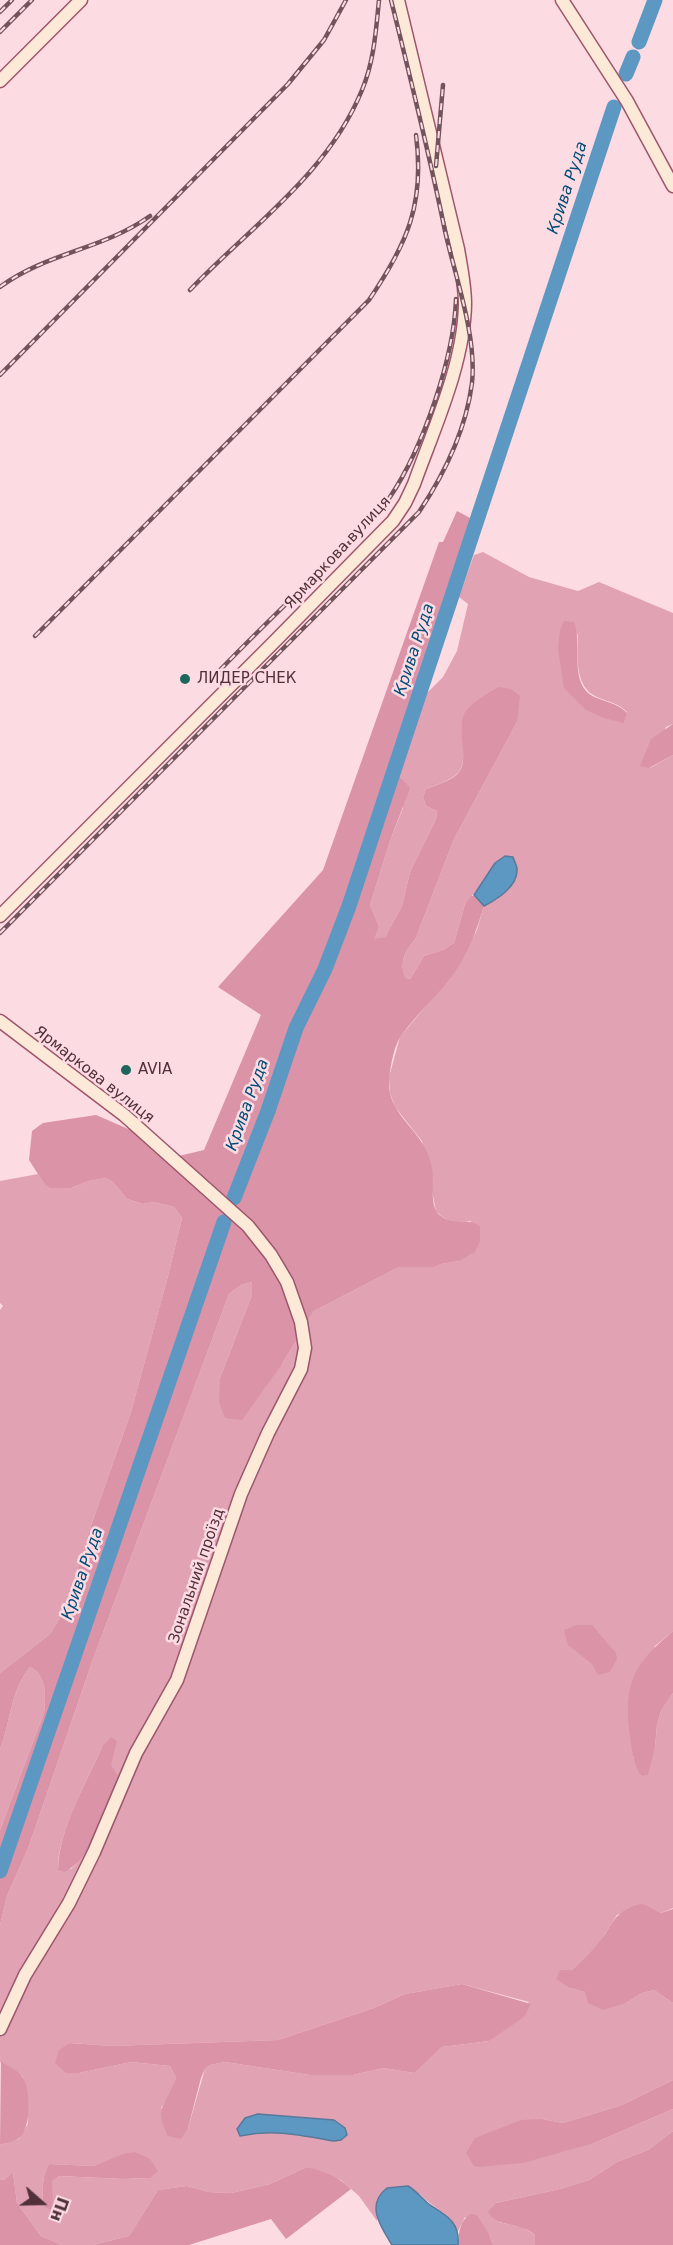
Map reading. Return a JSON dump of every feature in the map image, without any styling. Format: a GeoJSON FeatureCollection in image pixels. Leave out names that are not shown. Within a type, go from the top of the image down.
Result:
{"type":"FeatureCollection","features":[{"type":"Feature","properties":{"kind":"street"},"geometry":{"type":"LineString","coordinates":[[0,81],[81,0]]}},
{"type":"Feature","properties":{"kind":"street","name":"Ярмаркова вулиця"},"geometry":{"type":"LineString","coordinates":[[0,916],[393,521],[414,484],[459,351],[464,323],[465,293],[442,178],[398,0]]}},
{"type":"Feature","properties":{"kind":"street"},"geometry":{"type":"LineString","coordinates":[[562,0],[627,101],[673,186]]}},
{"type":"Feature","properties":{"kind":"street","name":"Ярмаркова вулиця"},"geometry":{"type":"LineString","coordinates":[[0,1021],[169,1153]]}},
{"type":"Feature","properties":{"kind":"street","name":"Зональний проїзд"},"geometry":{"type":"LineString","coordinates":[[0,2029],[25,1975],[69,1903],[88,1865],[136,1753],[177,1680],[241,1494],[303,1361],[305,1348],[301,1322],[287,1282],[271,1255],[248,1226],[169,1153]]}},
{"type":"Feature","properties":{"kind":"shaded area"},"geometry":{"type":"Polygon","coordinates":[[[457,511],[472,519],[472,522],[432,648],[389,770],[410,788],[370,905],[379,926],[374,939],[385,937],[402,906],[410,872],[436,819],[437,811],[426,806],[423,797],[426,789],[452,778],[461,769],[463,762],[462,723],[465,712],[498,687],[511,689],[520,696],[517,722],[454,839],[415,940],[404,958],[403,968],[406,978],[410,979],[424,956],[443,950],[454,943],[465,904],[471,896],[474,896],[484,906],[476,931],[457,969],[398,1041],[389,1080],[390,1093],[395,1107],[418,1137],[428,1155],[433,1174],[433,1201],[437,1212],[446,1219],[475,1223],[480,1226],[480,1241],[475,1252],[459,1261],[434,1267],[399,1267],[314,1311],[282,1364],[242,1420],[225,1418],[219,1402],[220,1378],[252,1295],[252,1282],[241,1285],[229,1294],[92,1662],[29,1846],[7,1896],[0,1925],[0,1830],[44,1713],[45,1700],[40,1675],[30,1667],[18,1686],[0,1749],[0,1673],[50,1634],[66,1608],[88,1534],[131,1412],[182,1218],[174,1207],[153,1202],[143,1204],[127,1199],[113,1182],[105,1178],[71,1188],[50,1188],[43,1182],[29,1160],[32,1131],[43,1123],[96,1115],[133,1131],[166,1159],[204,1150],[261,1015],[218,987],[323,870],[439,542],[443,542],[457,511]]]}},
{"type":"Feature","properties":{"kind":"shaded area"},"geometry":{"type":"Polygon","coordinates":[[[483,552],[529,577],[578,591],[599,582],[673,613],[673,724],[666,727],[650,768],[673,755],[673,1631],[655,1646],[633,1757],[641,1776],[655,1747],[661,1711],[673,1693],[673,1908],[661,1913],[647,1905],[617,1915],[598,1945],[572,1970],[570,1988],[626,2003],[642,1993],[654,1990],[673,2003],[673,2080],[622,2105],[563,2123],[542,2119],[594,2143],[673,2109],[673,2131],[648,2150],[617,2162],[589,2180],[496,2203],[499,2222],[524,2228],[535,2235],[535,2245],[493,2245],[489,2234],[465,2217],[457,2233],[451,2220],[420,2194],[377,2204],[377,2221],[359,2196],[341,2180],[307,2167],[270,2184],[231,2193],[209,2192],[187,2186],[158,2190],[129,2236],[93,2245],[62,2245],[41,2236],[17,2203],[13,2172],[4,2180],[0,2179],[0,2145],[19,2139],[28,2124],[23,2077],[0,2062],[0,1925],[7,1896],[29,1846],[92,1662],[229,1294],[241,1285],[252,1282],[252,1295],[220,1378],[282,1364],[314,1311],[399,1267],[433,1267],[459,1261],[471,1221],[452,1221],[436,1211],[422,1141],[395,1107],[390,1093],[389,1077],[400,1037],[456,970],[477,930],[484,906],[498,899],[482,884],[465,904],[454,943],[443,950],[424,956],[410,979],[406,978],[403,968],[404,958],[415,940],[454,839],[517,722],[462,733],[463,757],[459,771],[448,780],[426,789],[423,797],[426,806],[437,811],[436,819],[410,872],[402,906],[385,937],[374,940],[373,937],[379,926],[370,905],[403,808],[402,779],[398,776],[427,693],[443,677],[457,651],[468,604],[459,597],[474,555],[483,552]],[[578,632],[565,688],[624,722],[627,712],[624,709],[597,697],[584,686],[578,669],[578,632]],[[102,1747],[81,1791],[62,1840],[58,1870],[71,1869],[86,1853],[108,1815],[111,1765],[102,1747]],[[462,1984],[405,1994],[374,2008],[278,2040],[112,2046],[70,2043],[66,2073],[79,2073],[131,2062],[170,2066],[176,2078],[161,2108],[188,2128],[205,2069],[210,2065],[225,2062],[310,2075],[353,2075],[383,2068],[415,2073],[442,2047],[489,2041],[529,2002],[462,1984]],[[108,2161],[94,2166],[49,2164],[44,2179],[43,2206],[52,2182],[59,2176],[150,2178],[108,2161]]]}},
{"type":"Feature","properties":{"kind":"shaded area"},"geometry":{"type":"Polygon","coordinates":[[[564,621],[574,622],[579,675],[586,691],[627,713],[624,723],[586,710],[564,688],[558,649],[560,630],[564,621]]]}},
{"type":"Feature","properties":{"kind":"shaded area"},"geometry":{"type":"Polygon","coordinates":[[[673,724],[673,755],[649,768],[640,766],[651,739],[673,724]]]}},
{"type":"Feature","properties":{"kind":"shaded area"},"geometry":{"type":"Polygon","coordinates":[[[38,1174],[43,1182],[71,1188],[105,1178],[113,1182],[127,1199],[143,1204],[153,1202],[174,1207],[182,1218],[131,1412],[88,1534],[66,1608],[50,1634],[0,1673],[0,1310],[3,1306],[0,1303],[0,1181],[38,1174]]]}},
{"type":"Feature","properties":{"kind":"shaded area"},"geometry":{"type":"Polygon","coordinates":[[[577,1625],[592,1625],[616,1653],[617,1659],[610,1672],[598,1675],[592,1664],[568,1645],[564,1630],[577,1625]]]}},
{"type":"Feature","properties":{"kind":"shaded area"},"geometry":{"type":"Polygon","coordinates":[[[673,1631],[673,1693],[661,1711],[648,1775],[641,1776],[632,1752],[630,1736],[628,1702],[630,1688],[634,1676],[648,1654],[673,1631]]]}},
{"type":"Feature","properties":{"kind":"shaded area"},"geometry":{"type":"Polygon","coordinates":[[[30,1667],[40,1675],[44,1687],[44,1713],[0,1830],[0,1749],[18,1686],[30,1667]]]}},
{"type":"Feature","properties":{"kind":"shaded area"},"geometry":{"type":"Polygon","coordinates":[[[111,1737],[117,1741],[111,1765],[119,1778],[100,1830],[85,1855],[76,1864],[65,1872],[58,1870],[59,1854],[74,1807],[102,1747],[111,1737]]]}},
{"type":"Feature","properties":{"kind":"shaded area"},"geometry":{"type":"Polygon","coordinates":[[[640,1904],[647,1905],[661,1913],[673,1909],[673,2003],[654,1990],[642,1993],[626,2003],[603,2010],[588,2003],[585,1992],[570,1988],[556,1979],[560,1970],[572,1970],[590,1952],[618,1916],[640,1904]]]}},
{"type":"Feature","properties":{"kind":"shaded area"},"geometry":{"type":"Polygon","coordinates":[[[462,1984],[531,2004],[524,2017],[489,2041],[442,2047],[415,2073],[383,2068],[353,2075],[310,2075],[225,2062],[210,2065],[205,2069],[201,2078],[188,2128],[181,2139],[168,2136],[161,2112],[176,2078],[170,2066],[131,2062],[79,2073],[66,2073],[55,2063],[59,2050],[70,2043],[112,2046],[278,2040],[374,2008],[405,1994],[462,1984]]]}},
{"type":"Feature","properties":{"kind":"shaded area"},"geometry":{"type":"Polygon","coordinates":[[[1,2061],[23,2078],[26,2084],[28,2110],[22,2135],[16,2140],[0,2145],[1,2061]]]}},
{"type":"Feature","properties":{"kind":"shaded area"},"geometry":{"type":"Polygon","coordinates":[[[673,2080],[673,2109],[594,2143],[523,2163],[478,2167],[474,2166],[466,2153],[475,2138],[521,2120],[542,2119],[563,2123],[622,2105],[673,2080]]]}},
{"type":"Feature","properties":{"kind":"shaded area"},"geometry":{"type":"Polygon","coordinates":[[[673,2131],[673,2245],[535,2245],[535,2235],[524,2228],[499,2221],[488,2212],[496,2203],[589,2180],[617,2162],[648,2150],[673,2131]]]}},
{"type":"Feature","properties":{"kind":"shaded area"},"geometry":{"type":"Polygon","coordinates":[[[135,2152],[150,2159],[158,2171],[150,2178],[59,2176],[52,2182],[53,2204],[50,2210],[43,2206],[44,2179],[49,2164],[94,2166],[123,2154],[135,2152]]]}},
{"type":"Feature","properties":{"kind":"shaded area"},"geometry":{"type":"Polygon","coordinates":[[[307,2167],[331,2175],[351,2189],[286,2239],[271,2219],[189,2245],[93,2245],[129,2236],[158,2190],[187,2186],[209,2192],[231,2193],[270,2184],[307,2167]]]}},
{"type":"Feature","properties":{"kind":"shaded area"},"geometry":{"type":"Polygon","coordinates":[[[13,2172],[17,2203],[41,2236],[62,2245],[0,2245],[0,2179],[4,2180],[13,2172]]]}},
{"type":"Feature","properties":{"kind":"shaded area"},"geometry":{"type":"Polygon","coordinates":[[[471,2214],[477,2215],[493,2245],[458,2245],[462,2224],[471,2214]]]}},
{"type":"Feature","properties":{"kind":"water"},"geometry":{"type":"Polygon","coordinates":[[[505,856],[513,857],[517,868],[514,882],[505,892],[484,906],[474,895],[495,863],[505,856]]]}},
{"type":"Feature","properties":{"kind":"water"},"geometry":{"type":"Polygon","coordinates":[[[258,2114],[334,2120],[345,2128],[347,2135],[341,2140],[334,2141],[276,2133],[240,2136],[237,2129],[245,2118],[258,2114]]]}},
{"type":"Feature","properties":{"kind":"water"},"geometry":{"type":"Polygon","coordinates":[[[408,2186],[451,2220],[457,2231],[458,2245],[392,2245],[377,2216],[377,2202],[387,2188],[408,2186]]]}},
{"type":"Feature","properties":{"kind":"waterway","name":"Крива Руда"},"geometry":{"type":"LineString","coordinates":[[639,42],[655,0]]}},
{"type":"Feature","properties":{"kind":"waterway"},"geometry":{"type":"LineString","coordinates":[[626,74],[633,57]]}},
{"type":"Feature","properties":{"kind":"waterway","name":"Крива Руда"},"geometry":{"type":"LineString","coordinates":[[234,1198],[268,1111],[296,1028],[325,969],[349,906],[614,107]]}},
{"type":"Feature","properties":{"kind":"waterway","name":"Крива Руда"},"geometry":{"type":"LineString","coordinates":[[0,1871],[224,1222]]}},
{"type":"Feature","properties":{"kind":"railway"},"geometry":{"type":"LineString","coordinates":[[0,12],[12,0]]}},
{"type":"Feature","properties":{"kind":"railway"},"geometry":{"type":"LineString","coordinates":[[0,32],[32,0]]}},
{"type":"Feature","properties":{"kind":"railway"},"geometry":{"type":"LineString","coordinates":[[0,375],[288,84],[324,40],[346,0]]}},
{"type":"Feature","properties":{"kind":"railway"},"geometry":{"type":"LineString","coordinates":[[190,290],[286,198],[329,148],[362,90],[374,46],[379,0]]}},
{"type":"Feature","properties":{"kind":"railway"},"geometry":{"type":"LineString","coordinates":[[0,933],[419,512],[453,450],[465,418],[472,383],[471,346],[464,306],[391,0]]}},
{"type":"Feature","properties":{"kind":"railway"},"geometry":{"type":"LineString","coordinates":[[436,166],[443,85]]}},
{"type":"Feature","properties":{"kind":"railway"},"geometry":{"type":"LineString","coordinates":[[35,636],[369,300],[394,260],[410,222],[418,182],[416,135]]}},
{"type":"Feature","properties":{"kind":"railway"},"geometry":{"type":"LineString","coordinates":[[0,287],[37,266],[113,237],[150,216]]}},
{"type":"Feature","properties":{"kind":"railway"},"geometry":{"type":"LineString","coordinates":[[220,670],[359,534],[390,497],[414,454],[435,402],[449,348],[456,299]]}},
{"type":"Feature","properties":{"kind":"place","name":"ЛИДЕР СНЕК"},"geometry":{"type":"Point","coordinates":[185,679]}},
{"type":"Feature","properties":{"kind":"place","name":"AVIA"},"geometry":{"type":"Point","coordinates":[126,1070]}}]}
